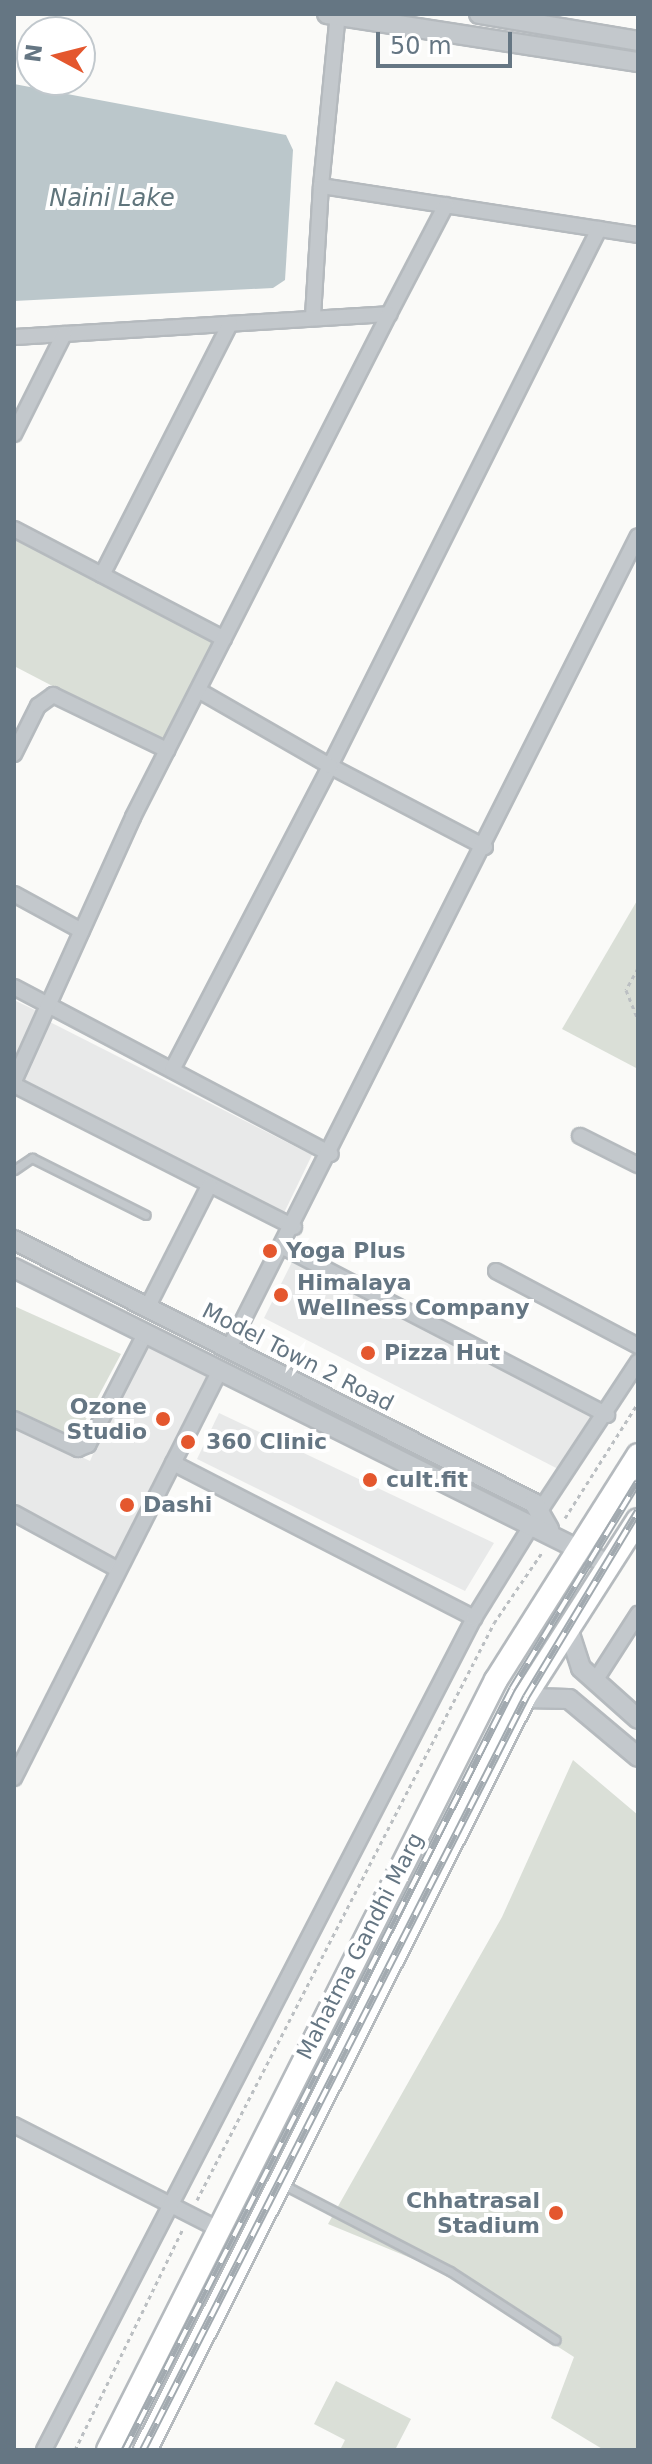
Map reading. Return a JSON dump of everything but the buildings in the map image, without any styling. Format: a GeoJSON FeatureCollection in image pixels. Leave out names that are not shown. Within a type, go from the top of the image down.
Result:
{"type":"FeatureCollection","features":[{"type":"Feature","properties":{"kind":"main road","name":"Mahatma Gandhi Marg"},"geometry":{"type":"LineString","coordinates":[[108,2450],[216,2228],[496,1680],[638,1455]]}},
{"type":"Feature","properties":{"kind":"main road","name":"Mahatma Gandhi Marg"},"geometry":{"type":"LineString","coordinates":[[145,2450],[524,1698],[638,1520]]}},
{"type":"Feature","properties":{"kind":"street"},"geometry":{"type":"LineString","coordinates":[[479,14],[533,18],[638,41]]}},
{"type":"Feature","properties":{"kind":"street"},"geometry":{"type":"LineString","coordinates":[[313,316],[334,15],[638,62]]}},
{"type":"Feature","properties":{"kind":"street"},"geometry":{"type":"LineString","coordinates":[[531,46],[533,18]]}},
{"type":"Feature","properties":{"kind":"street"},"geometry":{"type":"LineString","coordinates":[[321,186],[638,235]]}},
{"type":"Feature","properties":{"kind":"street"},"geometry":{"type":"LineString","coordinates":[[294,1227],[209,1186],[14,1083],[167,750],[446,205]]}},
{"type":"Feature","properties":{"kind":"street"},"geometry":{"type":"LineString","coordinates":[[172,1070],[330,766],[599,229]]}},
{"type":"Feature","properties":{"kind":"street"},"geometry":{"type":"LineString","coordinates":[[14,337],[313,316],[389,314]]}},
{"type":"Feature","properties":{"kind":"street"},"geometry":{"type":"LineString","coordinates":[[102,575],[230,324]]}},
{"type":"Feature","properties":{"kind":"street"},"geometry":{"type":"LineString","coordinates":[[14,434],[64,334]]}},
{"type":"Feature","properties":{"kind":"street"},"geometry":{"type":"LineString","coordinates":[[14,529],[224,639]]}},
{"type":"Feature","properties":{"kind":"street"},"geometry":{"type":"LineString","coordinates":[[228,1350],[285,1248],[638,536]]}},
{"type":"Feature","properties":{"kind":"street"},"geometry":{"type":"LineString","coordinates":[[198,690],[330,766],[485,847]]}},
{"type":"Feature","properties":{"kind":"street"},"geometry":{"type":"LineString","coordinates":[[14,754],[38,706],[53,695],[167,750]]}},
{"type":"Feature","properties":{"kind":"street"},"geometry":{"type":"LineString","coordinates":[[14,894],[82,931]]}},
{"type":"Feature","properties":{"kind":"street"},"geometry":{"type":"LineString","coordinates":[[14,987],[331,1154]]}},
{"type":"Feature","properties":{"kind":"street"},"geometry":{"type":"LineString","coordinates":[[580,1136],[638,1165]]}},
{"type":"Feature","properties":{"kind":"street"},"geometry":{"type":"LineString","coordinates":[[147,1308],[209,1186]]}},
{"type":"Feature","properties":{"kind":"street","name":"Model Town 2 Road"},"geometry":{"type":"LineString","coordinates":[[14,1240],[534,1503],[544,1525]]}},
{"type":"Feature","properties":{"kind":"street"},"geometry":{"type":"LineString","coordinates":[[285,1248],[607,1415]]}},
{"type":"Feature","properties":{"kind":"street"},"geometry":{"type":"LineString","coordinates":[[14,1268],[219,1373],[544,1525],[610,1565]]}},
{"type":"Feature","properties":{"kind":"street"},"geometry":{"type":"LineString","coordinates":[[496,1271],[638,1346]]}},
{"type":"Feature","properties":{"kind":"street"},"geometry":{"type":"LineString","coordinates":[[14,1419],[78,1449],[88,1445],[145,1334]]}},
{"type":"Feature","properties":{"kind":"street"},"geometry":{"type":"LineString","coordinates":[[44,2450],[167,2202],[474,1618],[544,1525],[638,1362]]}},
{"type":"Feature","properties":{"kind":"street"},"geometry":{"type":"LineString","coordinates":[[14,1778],[219,1373]]}},
{"type":"Feature","properties":{"kind":"street"},"geometry":{"type":"LineString","coordinates":[[173,1463],[474,1618]]}},
{"type":"Feature","properties":{"kind":"street"},"geometry":{"type":"LineString","coordinates":[[14,1513],[119,1570]]}},
{"type":"Feature","properties":{"kind":"street"},"geometry":{"type":"LineString","coordinates":[[595,1681],[638,1614]]}},
{"type":"Feature","properties":{"kind":"street"},"geometry":{"type":"LineString","coordinates":[[569,1631],[574,1656],[595,1681],[638,1719]]}},
{"type":"Feature","properties":{"kind":"street"},"geometry":{"type":"LineString","coordinates":[[524,1698],[569,1699],[638,1757]]}},
{"type":"Feature","properties":{"kind":"street"},"geometry":{"type":"LineString","coordinates":[[14,2125],[216,2228]]}},
{"type":"Feature","properties":{"kind":"lane"},"geometry":{"type":"LineString","coordinates":[[14,1170],[32,1158],[146,1215]]}},
{"type":"Feature","properties":{"kind":"lane"},"geometry":{"type":"LineString","coordinates":[[280,2183],[437,2263],[556,2340]]}},
{"type":"Feature","properties":{"kind":"path"},"geometry":{"type":"LineString","coordinates":[[638,968],[626,990],[638,1019]]}},
{"type":"Feature","properties":{"kind":"path"},"geometry":{"type":"LineString","coordinates":[[75,2450],[190,2214],[544,1525],[638,1403]]}},
{"type":"Feature","properties":{"kind":"shaded area"},"geometry":{"type":"Polygon","coordinates":[[[14,536],[214,641],[162,743],[14,666],[14,536]]]}},
{"type":"Feature","properties":{"kind":"shaded area"},"geometry":{"type":"Polygon","coordinates":[[[638,899],[638,1069],[562,1029],[638,899]]]}},
{"type":"Feature","properties":{"kind":"shaded area"},"geometry":{"type":"Polygon","coordinates":[[[14,1000],[37,1011],[14,1059],[14,1000]]]}},
{"type":"Feature","properties":{"kind":"shaded area"},"geometry":{"type":"Polygon","coordinates":[[[46,1020],[312,1155],[283,1215],[17,1080],[46,1020]]]}},
{"type":"Feature","properties":{"kind":"shaded area"},"geometry":{"type":"Polygon","coordinates":[[[294,1258],[599,1416],[562,1471],[264,1318],[294,1258]]]}},
{"type":"Feature","properties":{"kind":"shaded area"},"geometry":{"type":"Polygon","coordinates":[[[14,1306],[121,1354],[76,1438],[14,1410],[14,1306]]]}},
{"type":"Feature","properties":{"kind":"shaded area"},"geometry":{"type":"Polygon","coordinates":[[[143,1340],[207,1376],[114,1562],[14,1505],[14,1424],[90,1461],[143,1340]]]}},
{"type":"Feature","properties":{"kind":"shaded area"},"geometry":{"type":"Polygon","coordinates":[[[219,1413],[494,1543],[465,1591],[197,1459],[219,1413]]]}},
{"type":"Feature","properties":{"kind":"shaded area"},"geometry":{"type":"Polygon","coordinates":[[[573,1760],[638,1815],[638,2450],[604,2450],[551,2418],[574,2357],[435,2268],[328,2224],[502,1917],[573,1760]]]}},
{"type":"Feature","properties":{"kind":"shaded area"},"geometry":{"type":"Polygon","coordinates":[[[336,2381],[411,2419],[395,2450],[340,2450],[345,2440],[314,2424],[336,2381]]]}},
{"type":"Feature","properties":{"kind":"water","name":"Naini Lake"},"geometry":{"type":"Polygon","coordinates":[[[14,84],[16,96],[78,96],[286,135],[293,150],[285,280],[273,288],[14,301],[14,84]]]}},
{"type":"Feature","properties":{"kind":"railway"},"geometry":{"type":"LineString","coordinates":[[125,2450],[512,1689],[638,1482]]}},
{"type":"Feature","properties":{"kind":"railway"},"geometry":{"type":"LineString","coordinates":[[143,2450],[526,1697],[638,1511]]}},
{"type":"Feature","properties":{"kind":"place","name":"Yoga Plus"},"geometry":{"type":"Point","coordinates":[270,1251]}},
{"type":"Feature","properties":{"kind":"place","name":"Himalaya Wellness Company"},"geometry":{"type":"Point","coordinates":[281,1295]}},
{"type":"Feature","properties":{"kind":"place","name":"Pizza Hut"},"geometry":{"type":"Point","coordinates":[368,1353]}},
{"type":"Feature","properties":{"kind":"place","name":"Ozone Studio"},"geometry":{"type":"Point","coordinates":[163,1419]}},
{"type":"Feature","properties":{"kind":"place","name":"360 Clinic"},"geometry":{"type":"Point","coordinates":[188,1442]}},
{"type":"Feature","properties":{"kind":"place","name":"cult.fit"},"geometry":{"type":"Point","coordinates":[370,1480]}},
{"type":"Feature","properties":{"kind":"place","name":"Dashi"},"geometry":{"type":"Point","coordinates":[127,1505]}},
{"type":"Feature","properties":{"kind":"place","name":"Chhatrasal Stadium"},"geometry":{"type":"Point","coordinates":[556,2213]}}]}
